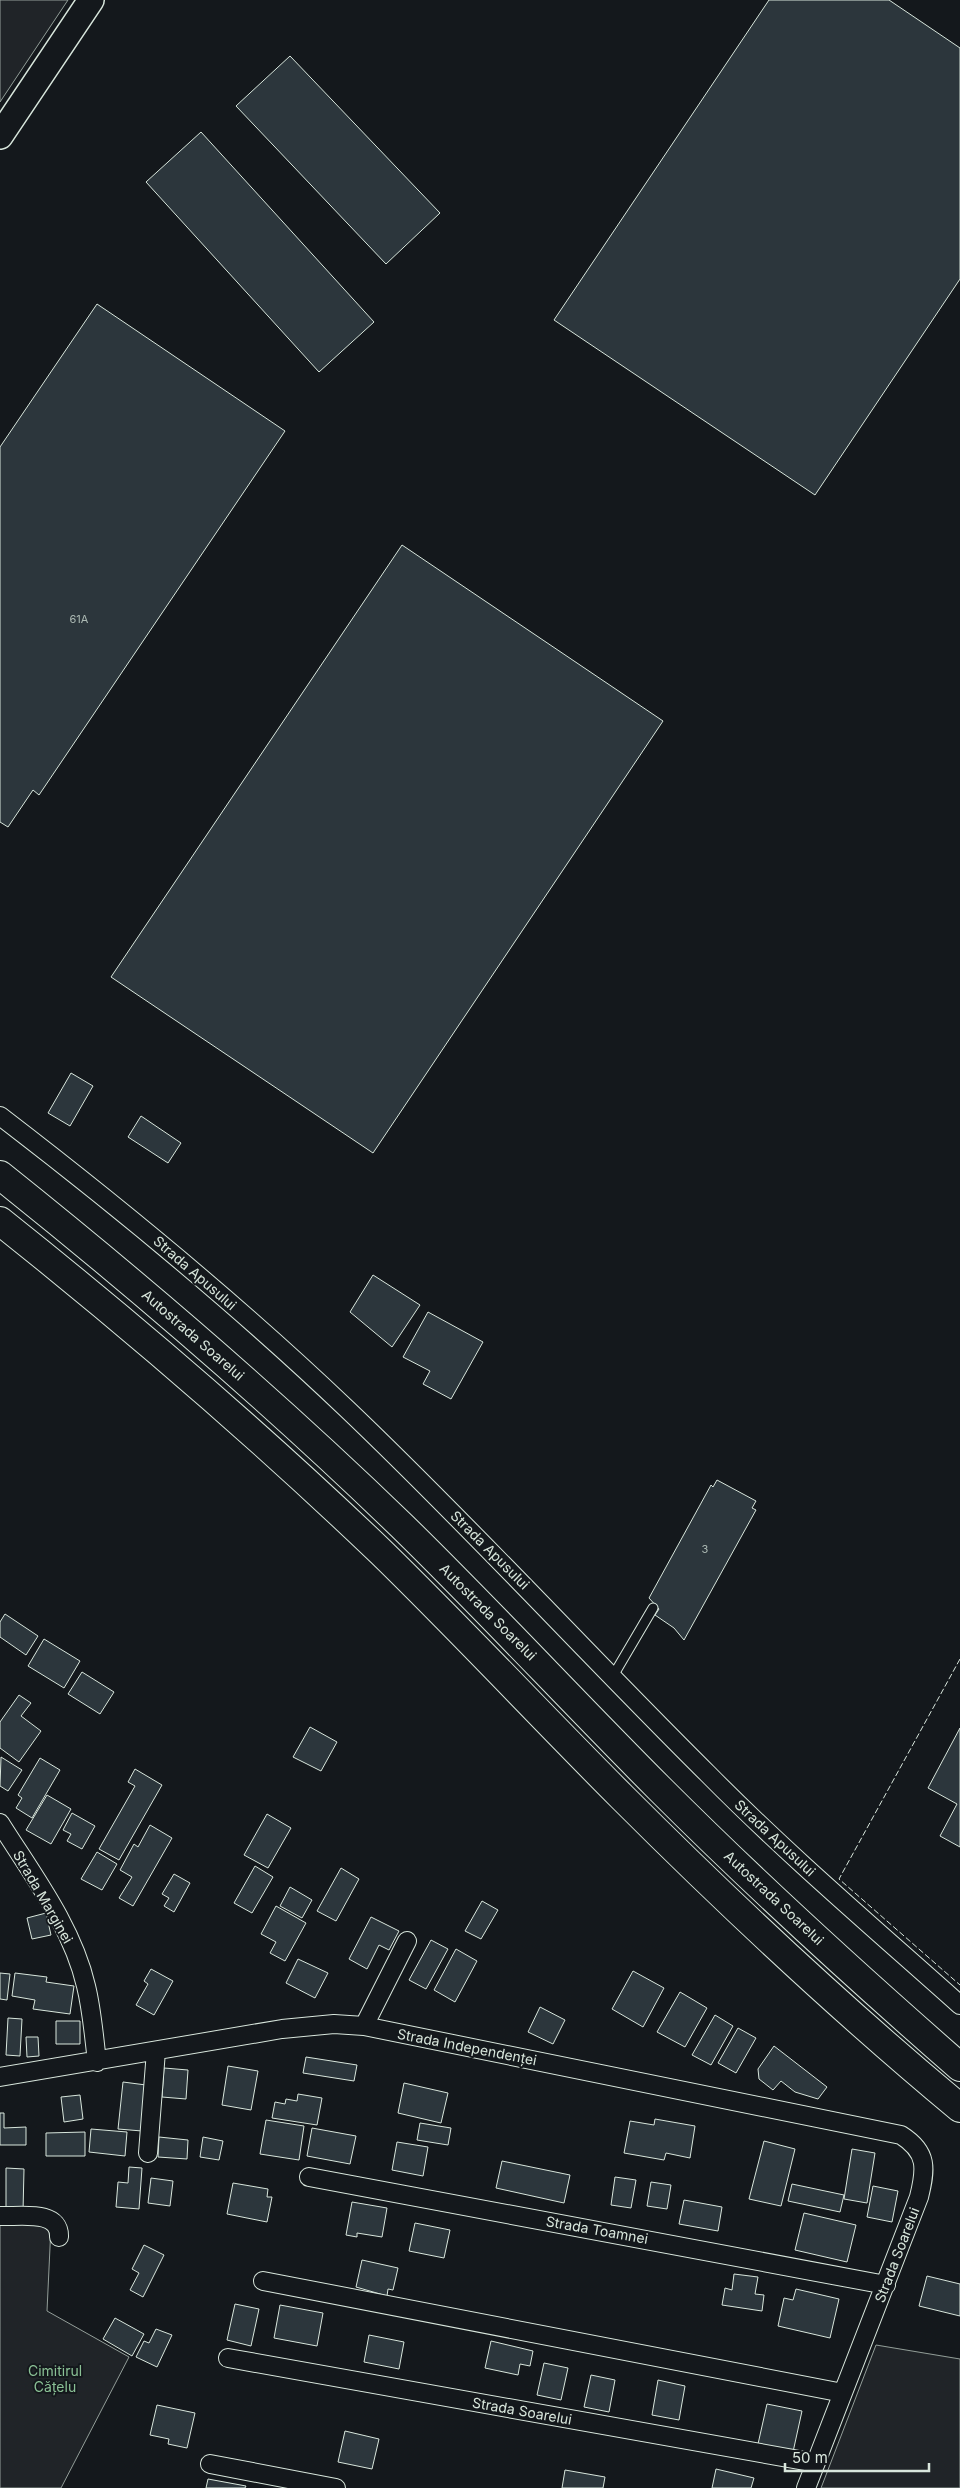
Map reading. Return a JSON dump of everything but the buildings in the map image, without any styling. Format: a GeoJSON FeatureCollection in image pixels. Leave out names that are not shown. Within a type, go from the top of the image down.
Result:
{"type":"FeatureCollection","features":[{"type":"Feature","properties":{"kind":"highway","name":"Autostrada Soarelui"},"geometry":{"type":"LineString","coordinates":[[0,1175],[135,1286],[323,1451],[485,1608],[660,1788],[738,1865],[878,1996],[960,2067]]}},
{"type":"Feature","properties":{"kind":"highway"},"geometry":{"type":"LineString","coordinates":[[0,1221],[198,1386],[298,1475],[468,1638],[619,1795],[704,1877],[829,1994],[960,2108]]}},
{"type":"Feature","properties":{"kind":"main road"},"geometry":{"type":"LineString","coordinates":[[0,136],[91,0]]}},
{"type":"Feature","properties":{"kind":"street","name":"Strada Apusului"},"geometry":{"type":"LineString","coordinates":[[0,1116],[152,1236],[275,1343],[444,1503],[766,1831],[960,2005]]}},
{"type":"Feature","properties":{"kind":"street","name":"Strada Marginei"},"geometry":{"type":"LineString","coordinates":[[0,1822],[52,1907],[79,1962],[87,1993],[97,2062]]}},
{"type":"Feature","properties":{"kind":"street"},"geometry":{"type":"LineString","coordinates":[[364,2026],[407,1941]]}},
{"type":"Feature","properties":{"kind":"street","name":"Strada Independenței"},"geometry":{"type":"LineString","coordinates":[[0,2077],[306,2025],[364,2026],[887,2131],[901,2135],[913,2143],[922,2156]]}},
{"type":"Feature","properties":{"kind":"street"},"geometry":{"type":"LineString","coordinates":[[148,2153],[156,2051]]}},
{"type":"Feature","properties":{"kind":"street","name":"Strada Soarelui"},"geometry":{"type":"LineString","coordinates":[[806,2488],[886,2285],[918,2197],[924,2170],[922,2156]]}},
{"type":"Feature","properties":{"kind":"street","name":"Strada Toamnei"},"geometry":{"type":"LineString","coordinates":[[309,2177],[886,2285]]}},
{"type":"Feature","properties":{"kind":"street"},"geometry":{"type":"LineString","coordinates":[[0,2216],[45,2217],[56,2222],[60,2230],[59,2237]]}},
{"type":"Feature","properties":{"kind":"street"},"geometry":{"type":"LineString","coordinates":[[263,2281],[843,2393]]}},
{"type":"Feature","properties":{"kind":"street","name":"Strada Soarelui"},"geometry":{"type":"LineString","coordinates":[[228,2358],[816,2463]]}},
{"type":"Feature","properties":{"kind":"street"},"geometry":{"type":"LineString","coordinates":[[210,2464],[336,2488]]}},
{"type":"Feature","properties":{"kind":"lane"},"geometry":{"type":"LineString","coordinates":[[613,1676],[653,1608]]}},
{"type":"Feature","properties":{"kind":"green space"},"geometry":{"type":"Polygon","coordinates":[[[0,0],[68,0],[0,102],[0,0]]]}},
{"type":"Feature","properties":{"kind":"green space","name":"Cimitirul Cățelu"},"geometry":{"type":"Polygon","coordinates":[[[0,2223],[51,2226],[47,2311],[129,2357],[61,2488],[0,2488],[0,2223]]]}},
{"type":"Feature","properties":{"kind":"green space"},"geometry":{"type":"Polygon","coordinates":[[[876,2345],[960,2359],[960,2488],[821,2488],[876,2345]]]}},
{"type":"Feature","properties":{"kind":"fence"},"geometry":{"type":"LineString","coordinates":[[960,1659],[839,1879],[960,1985]]}}]}
